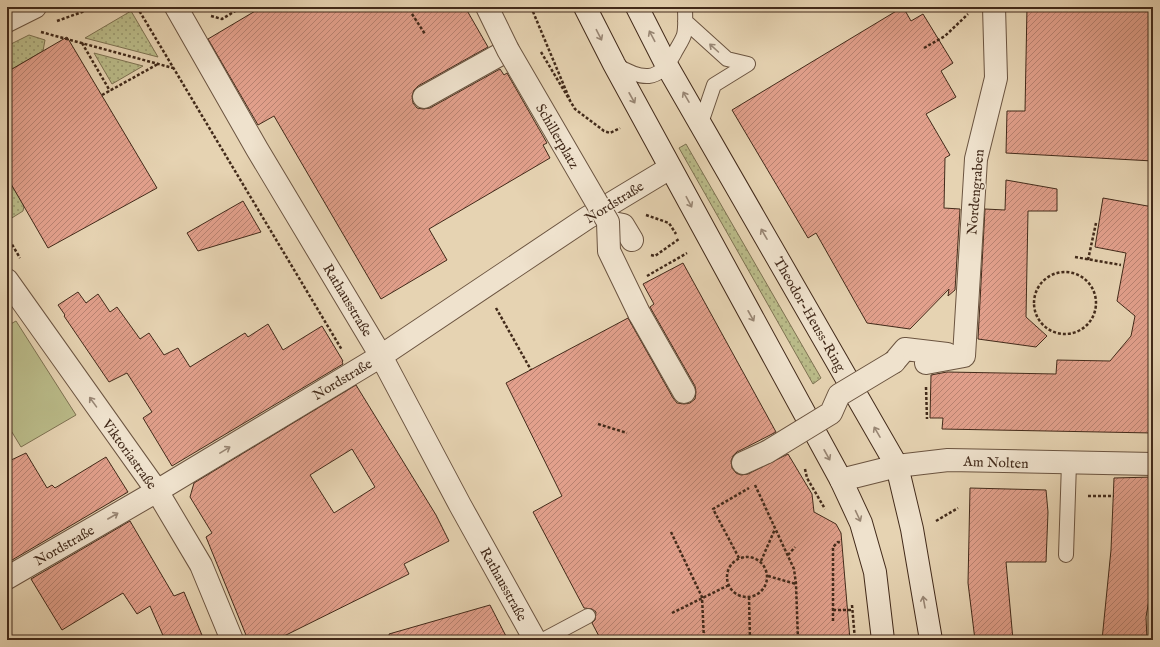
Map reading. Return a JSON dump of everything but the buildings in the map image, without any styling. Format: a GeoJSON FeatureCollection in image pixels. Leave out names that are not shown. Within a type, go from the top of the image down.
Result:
{"type":"FeatureCollection","features":[{"type":"Feature","properties":{"kind":"street"},"geometry":{"type":"LineString","coordinates":[[7,21],[35,7]]}},
{"type":"Feature","properties":{"kind":"street","name":"Rathausstraße"},"geometry":{"type":"LineString","coordinates":[[176,7],[257,149],[381,356],[460,505],[535,640]]}},
{"type":"Feature","properties":{"kind":"street","name":"Schillerplatz"},"geometry":{"type":"LineString","coordinates":[[487,7],[501,54],[608,222],[609,251],[639,313],[684,392]]}},
{"type":"Feature","properties":{"kind":"street"},"geometry":{"type":"LineString","coordinates":[[585,7],[670,168],[841,480],[861,523],[875,572],[883,640]]}},
{"type":"Feature","properties":{"kind":"street","name":"Theodor-Heuss-Ring"},"geometry":{"type":"LineString","coordinates":[[637,7],[667,66],[897,466],[912,529],[931,640]]}},
{"type":"Feature","properties":{"kind":"street","name":"Nordengraben"},"geometry":{"type":"LineString","coordinates":[[970,355],[976,159],[996,78],[994,7]]}},
{"type":"Feature","properties":{"kind":"street"},"geometry":{"type":"LineString","coordinates":[[424,97],[501,54]]}},
{"type":"Feature","properties":{"kind":"street","name":"Nordstraße"},"geometry":{"type":"LineString","coordinates":[[7,578],[157,491],[381,356],[619,198],[670,168]]}},
{"type":"Feature","properties":{"kind":"street"},"geometry":{"type":"LineString","coordinates":[[608,222],[623,225],[632,240]]}},
{"type":"Feature","properties":{"kind":"street","name":"Viktoriastraße"},"geometry":{"type":"LineString","coordinates":[[7,280],[157,491],[201,565],[232,640]]}},
{"type":"Feature","properties":{"kind":"street"},"geometry":{"type":"LineString","coordinates":[[743,463],[767,452],[831,413],[839,395],[894,362],[905,349],[970,355]]}},
{"type":"Feature","properties":{"kind":"street"},"geometry":{"type":"LineString","coordinates":[[926,363],[970,355]]}},
{"type":"Feature","properties":{"kind":"street","name":"Am Nolten"},"geometry":{"type":"LineString","coordinates":[[841,480],[897,466],[948,460],[1153,464]]}},
{"type":"Feature","properties":{"kind":"lane"},"geometry":{"type":"LineString","coordinates":[[614,64],[633,75],[643,77],[656,75],[667,66],[684,35],[685,7]]}},
{"type":"Feature","properties":{"kind":"lane"},"geometry":{"type":"LineString","coordinates":[[685,21],[726,59],[748,64],[714,85],[701,123]]}},
{"type":"Feature","properties":{"kind":"lane"},"geometry":{"type":"LineString","coordinates":[[1066,554],[1068,463]]}},
{"type":"Feature","properties":{"kind":"lane"},"geometry":{"type":"LineString","coordinates":[[543,640],[588,616]]}},
{"type":"Feature","properties":{"kind":"path"},"geometry":{"type":"LineString","coordinates":[[136,7],[317,311],[356,371]]}},
{"type":"Feature","properties":{"kind":"path"},"geometry":{"type":"LineString","coordinates":[[206,14],[222,19],[242,7]]}},
{"type":"Feature","properties":{"kind":"path"},"geometry":{"type":"LineString","coordinates":[[531,7],[575,109],[538,48]]}},
{"type":"Feature","properties":{"kind":"path"},"geometry":{"type":"LineString","coordinates":[[924,48],[945,36],[971,12]]}},
{"type":"Feature","properties":{"kind":"path"},"geometry":{"type":"LineString","coordinates":[[412,14],[424,34]]}},
{"type":"Feature","properties":{"kind":"path"},"geometry":{"type":"LineString","coordinates":[[38,32],[173,68]]}},
{"type":"Feature","properties":{"kind":"path"},"geometry":{"type":"LineString","coordinates":[[82,44],[110,91]]}},
{"type":"Feature","properties":{"kind":"path"},"geometry":{"type":"LineString","coordinates":[[102,95],[158,64]]}},
{"type":"Feature","properties":{"kind":"path"},"geometry":{"type":"LineString","coordinates":[[619,198],[636,214],[652,216],[669,223],[682,243]]}},
{"type":"Feature","properties":{"kind":"path"},"geometry":{"type":"LineString","coordinates":[[1088,260],[1096,222]]}},
{"type":"Feature","properties":{"kind":"path"},"geometry":{"type":"LineString","coordinates":[[684,248],[690,259]]}},
{"type":"Feature","properties":{"kind":"path"},"geometry":{"type":"LineString","coordinates":[[644,278],[687,253]]}},
{"type":"Feature","properties":{"kind":"path"},"geometry":{"type":"LineString","coordinates":[[1074,257],[1121,265]]}},
{"type":"Feature","properties":{"kind":"path"},"geometry":{"type":"LineString","coordinates":[[1059,272],[1071,272],[1083,277],[1092,286],[1096,298],[1096,311],[1090,322],[1081,331],[1069,335],[1056,334],[1044,328],[1036,318],[1033,305],[1034,293],[1040,283],[1049,276],[1059,272]]}},
{"type":"Feature","properties":{"kind":"path"},"geometry":{"type":"LineString","coordinates":[[485,287],[531,370]]}},
{"type":"Feature","properties":{"kind":"path"},"geometry":{"type":"LineString","coordinates":[[926,392],[927,419]]}},
{"type":"Feature","properties":{"kind":"path"},"geometry":{"type":"LineString","coordinates":[[598,424],[627,433]]}},
{"type":"Feature","properties":{"kind":"path"},"geometry":{"type":"LineString","coordinates":[[804,466],[807,478],[820,502]]}},
{"type":"Feature","properties":{"kind":"path"},"geometry":{"type":"LineString","coordinates":[[739,558],[713,509],[755,485],[794,569],[798,640]]}},
{"type":"Feature","properties":{"kind":"path"},"geometry":{"type":"LineString","coordinates":[[938,520],[958,508]]}},
{"type":"Feature","properties":{"kind":"path"},"geometry":{"type":"LineString","coordinates":[[761,561],[775,528]]}},
{"type":"Feature","properties":{"kind":"path"},"geometry":{"type":"LineString","coordinates":[[671,532],[702,597],[704,640]]}},
{"type":"Feature","properties":{"kind":"path"},"geometry":{"type":"LineString","coordinates":[[833,621],[833,547],[838,542],[846,544]]}},
{"type":"Feature","properties":{"kind":"path"},"geometry":{"type":"LineString","coordinates":[[788,555],[795,547]]}},
{"type":"Feature","properties":{"kind":"path"},"geometry":{"type":"LineString","coordinates":[[747,556],[761,561],[766,568],[768,576],[767,583],[763,590],[749,597],[741,596],[734,592],[729,585],[727,577],[728,569],[732,563],[739,558],[747,556]]}},
{"type":"Feature","properties":{"kind":"path"},"geometry":{"type":"LineString","coordinates":[[768,576],[796,584]]}},
{"type":"Feature","properties":{"kind":"path"},"geometry":{"type":"LineString","coordinates":[[672,613],[729,585]]}},
{"type":"Feature","properties":{"kind":"path"},"geometry":{"type":"LineString","coordinates":[[749,597],[750,640]]}},
{"type":"Feature","properties":{"kind":"path"},"geometry":{"type":"LineString","coordinates":[[833,610],[851,610]]}},
{"type":"Feature","properties":{"kind":"green space"},"geometry":{"type":"Polygon","coordinates":[[[131,11],[158,57],[85,38],[131,11]]]}},
{"type":"Feature","properties":{"kind":"green space"},"geometry":{"type":"Polygon","coordinates":[[[29,35],[45,40],[43,51],[7,72],[7,46],[29,35]]]}},
{"type":"Feature","properties":{"kind":"green space"},"geometry":{"type":"Polygon","coordinates":[[[94,53],[143,66],[112,84],[94,53]]]}},
{"type":"Feature","properties":{"kind":"green space"},"geometry":{"type":"Polygon","coordinates":[[[686,144],[821,378],[813,384],[679,148],[686,144]]]}},
{"type":"Feature","properties":{"kind":"green space"},"geometry":{"type":"Polygon","coordinates":[[[7,177],[24,206],[23,211],[7,221],[7,177]]]}},
{"type":"Feature","properties":{"kind":"green space"},"geometry":{"type":"Polygon","coordinates":[[[16,321],[76,415],[21,447],[7,424],[7,326],[16,321]]]}}]}
